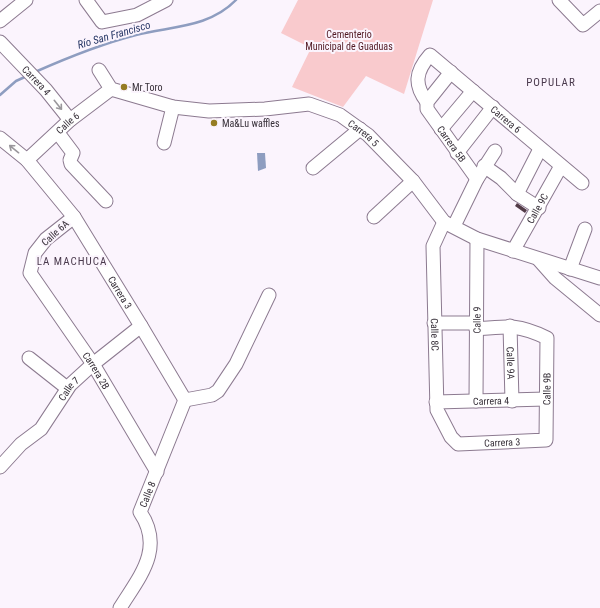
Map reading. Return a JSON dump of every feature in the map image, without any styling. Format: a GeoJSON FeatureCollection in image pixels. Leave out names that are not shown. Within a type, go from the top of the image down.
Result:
{"type":"FeatureCollection","features":[{"type":"Feature","properties":{"kind":"street"},"geometry":{"type":"LineString","coordinates":[[0,21],[26,0]]}},
{"type":"Feature","properties":{"kind":"street"},"geometry":{"type":"LineString","coordinates":[[86,0],[102,22],[138,15],[166,0]]}},
{"type":"Feature","properties":{"kind":"street"},"geometry":{"type":"LineString","coordinates":[[559,0],[583,25],[599,14]]}},
{"type":"Feature","properties":{"kind":"street","name":"Carrera 4"},"geometry":{"type":"LineString","coordinates":[[0,42],[46,90],[70,120]]}},
{"type":"Feature","properties":{"kind":"street","name":"Carrera 6"},"geometry":{"type":"LineString","coordinates":[[427,105],[417,84],[418,73],[422,63],[430,55],[582,183]]}},
{"type":"Feature","properties":{"kind":"street"},"geometry":{"type":"LineString","coordinates":[[99,70],[110,89]]}},
{"type":"Feature","properties":{"kind":"street"},"geometry":{"type":"LineString","coordinates":[[427,105],[451,72]]}},
{"type":"Feature","properties":{"kind":"street","name":"Carrera 5"},"geometry":{"type":"LineString","coordinates":[[110,89],[173,107],[209,111],[309,104],[340,115],[368,135],[413,181],[449,224],[476,239],[600,278]]}},
{"type":"Feature","properties":{"kind":"street","name":"Calle 6"},"geometry":{"type":"LineString","coordinates":[[27,160],[70,120],[110,89]]}},
{"type":"Feature","properties":{"kind":"street"},"geometry":{"type":"LineString","coordinates":[[441,129],[473,91]]}},
{"type":"Feature","properties":{"kind":"street","name":"Carrera 5B"},"geometry":{"type":"LineString","coordinates":[[427,105],[457,153],[477,179]]}},
{"type":"Feature","properties":{"kind":"street"},"geometry":{"type":"LineString","coordinates":[[164,143],[173,107]]}},
{"type":"Feature","properties":{"kind":"street"},"geometry":{"type":"LineString","coordinates":[[457,153],[492,107]]}},
{"type":"Feature","properties":{"kind":"street"},"geometry":{"type":"LineString","coordinates":[[313,168],[360,129]]}},
{"type":"Feature","properties":{"kind":"street"},"geometry":{"type":"LineString","coordinates":[[58,132],[73,153],[70,160],[71,164],[106,201]]}},
{"type":"Feature","properties":{"kind":"street","name":"Carrera 3"},"geometry":{"type":"LineString","coordinates":[[0,138],[27,160],[74,217],[185,400]]}},
{"type":"Feature","properties":{"kind":"street"},"geometry":{"type":"LineString","coordinates":[[517,194],[540,149]]}},
{"type":"Feature","properties":{"kind":"street"},"geometry":{"type":"LineString","coordinates":[[449,224],[494,151]]}},
{"type":"Feature","properties":{"kind":"street"},"geometry":{"type":"LineString","coordinates":[[484,166],[501,178],[517,194],[539,208]]}},
{"type":"Feature","properties":{"kind":"street","name":"Calle 9C"},"geometry":{"type":"LineString","coordinates":[[513,251],[539,208],[561,166]]}},
{"type":"Feature","properties":{"kind":"street"},"geometry":{"type":"LineString","coordinates":[[374,217],[413,181]]}},
{"type":"Feature","properties":{"kind":"street","name":"Calle 6A"},"geometry":{"type":"LineString","coordinates":[[30,273],[35,253],[59,227],[74,217]]}},
{"type":"Feature","properties":{"kind":"street","name":"Calle 8C"},"geometry":{"type":"LineString","coordinates":[[449,224],[433,246],[436,402],[437,410],[451,437],[458,444]]}},
{"type":"Feature","properties":{"kind":"street"},"geometry":{"type":"LineString","coordinates":[[570,269],[585,230]]}},
{"type":"Feature","properties":{"kind":"street","name":"Calle 9"},"geometry":{"type":"LineString","coordinates":[[476,239],[476,401]]}},
{"type":"Feature","properties":{"kind":"street"},"geometry":{"type":"LineString","coordinates":[[537,259],[555,278],[600,315]]}},
{"type":"Feature","properties":{"kind":"street","name":"Carrera 2B"},"geometry":{"type":"LineString","coordinates":[[30,273],[93,364],[157,472]]}},
{"type":"Feature","properties":{"kind":"street"},"geometry":{"type":"LineString","coordinates":[[185,400],[212,395],[218,391],[236,364],[269,295]]}},
{"type":"Feature","properties":{"kind":"street"},"geometry":{"type":"LineString","coordinates":[[434,322],[476,326],[510,326]]}},
{"type":"Feature","properties":{"kind":"street","name":"Calle 7"},"geometry":{"type":"LineString","coordinates":[[0,467],[21,444],[41,429],[67,388],[93,364],[141,326]]}},
{"type":"Feature","properties":{"kind":"street","name":"Calle 9B"},"geometry":{"type":"LineString","coordinates":[[510,326],[529,330],[547,338],[546,440]]}},
{"type":"Feature","properties":{"kind":"street","name":"Calle 9A"},"geometry":{"type":"LineString","coordinates":[[510,326],[512,401]]}},
{"type":"Feature","properties":{"kind":"street"},"geometry":{"type":"LineString","coordinates":[[29,358],[67,388]]}},
{"type":"Feature","properties":{"kind":"street","name":"Carrera 4"},"geometry":{"type":"LineString","coordinates":[[436,402],[546,399]]}},
{"type":"Feature","properties":{"kind":"street","name":"Calle 8"},"geometry":{"type":"LineString","coordinates":[[120,608],[141,575],[150,556],[151,543],[148,523],[140,512],[185,400]]}},
{"type":"Feature","properties":{"kind":"street","name":"Carrera 3"},"geometry":{"type":"LineString","coordinates":[[458,444],[546,440]]}},
{"type":"Feature","properties":{"kind":"green space","name":"Cementerio Municipal de Guaduas"},"geometry":{"type":"Polygon","coordinates":[[[298,0],[433,0],[404,94],[366,76],[343,107],[292,87],[311,48],[281,33],[298,0]]]}},
{"type":"Feature","properties":{"kind":"water"},"geometry":{"type":"Polygon","coordinates":[[[257,153],[265,153],[266,168],[258,171],[257,153]]]}},
{"type":"Feature","properties":{"kind":"building"},"geometry":{"type":"Polygon","coordinates":[[[517,203],[527,210],[525,213],[515,206],[517,203]]]}},
{"type":"Feature","properties":{"kind":"waterway","name":"Río San Francisco"},"geometry":{"type":"LineString","coordinates":[[35,72],[110,42],[202,21],[214,16],[236,0]]}},
{"type":"Feature","properties":{"kind":"waterway","name":"Río San Francisco"},"geometry":{"type":"LineString","coordinates":[[0,95],[16,81],[27,76]]}},
{"type":"Feature","properties":{"kind":"place","name":"Mr Toro"},"geometry":{"type":"Point","coordinates":[124,87]}},
{"type":"Feature","properties":{"kind":"place","name":"Ma&Lu waffles"},"geometry":{"type":"Point","coordinates":[214,123]}},
{"type":"Feature","properties":{"kind":"district","name":"POPULAR"},"geometry":{"type":"Point","coordinates":[551,82]}},
{"type":"Feature","properties":{"kind":"district","name":"LA MACHUCA"},"geometry":{"type":"Point","coordinates":[72,261]}}]}
